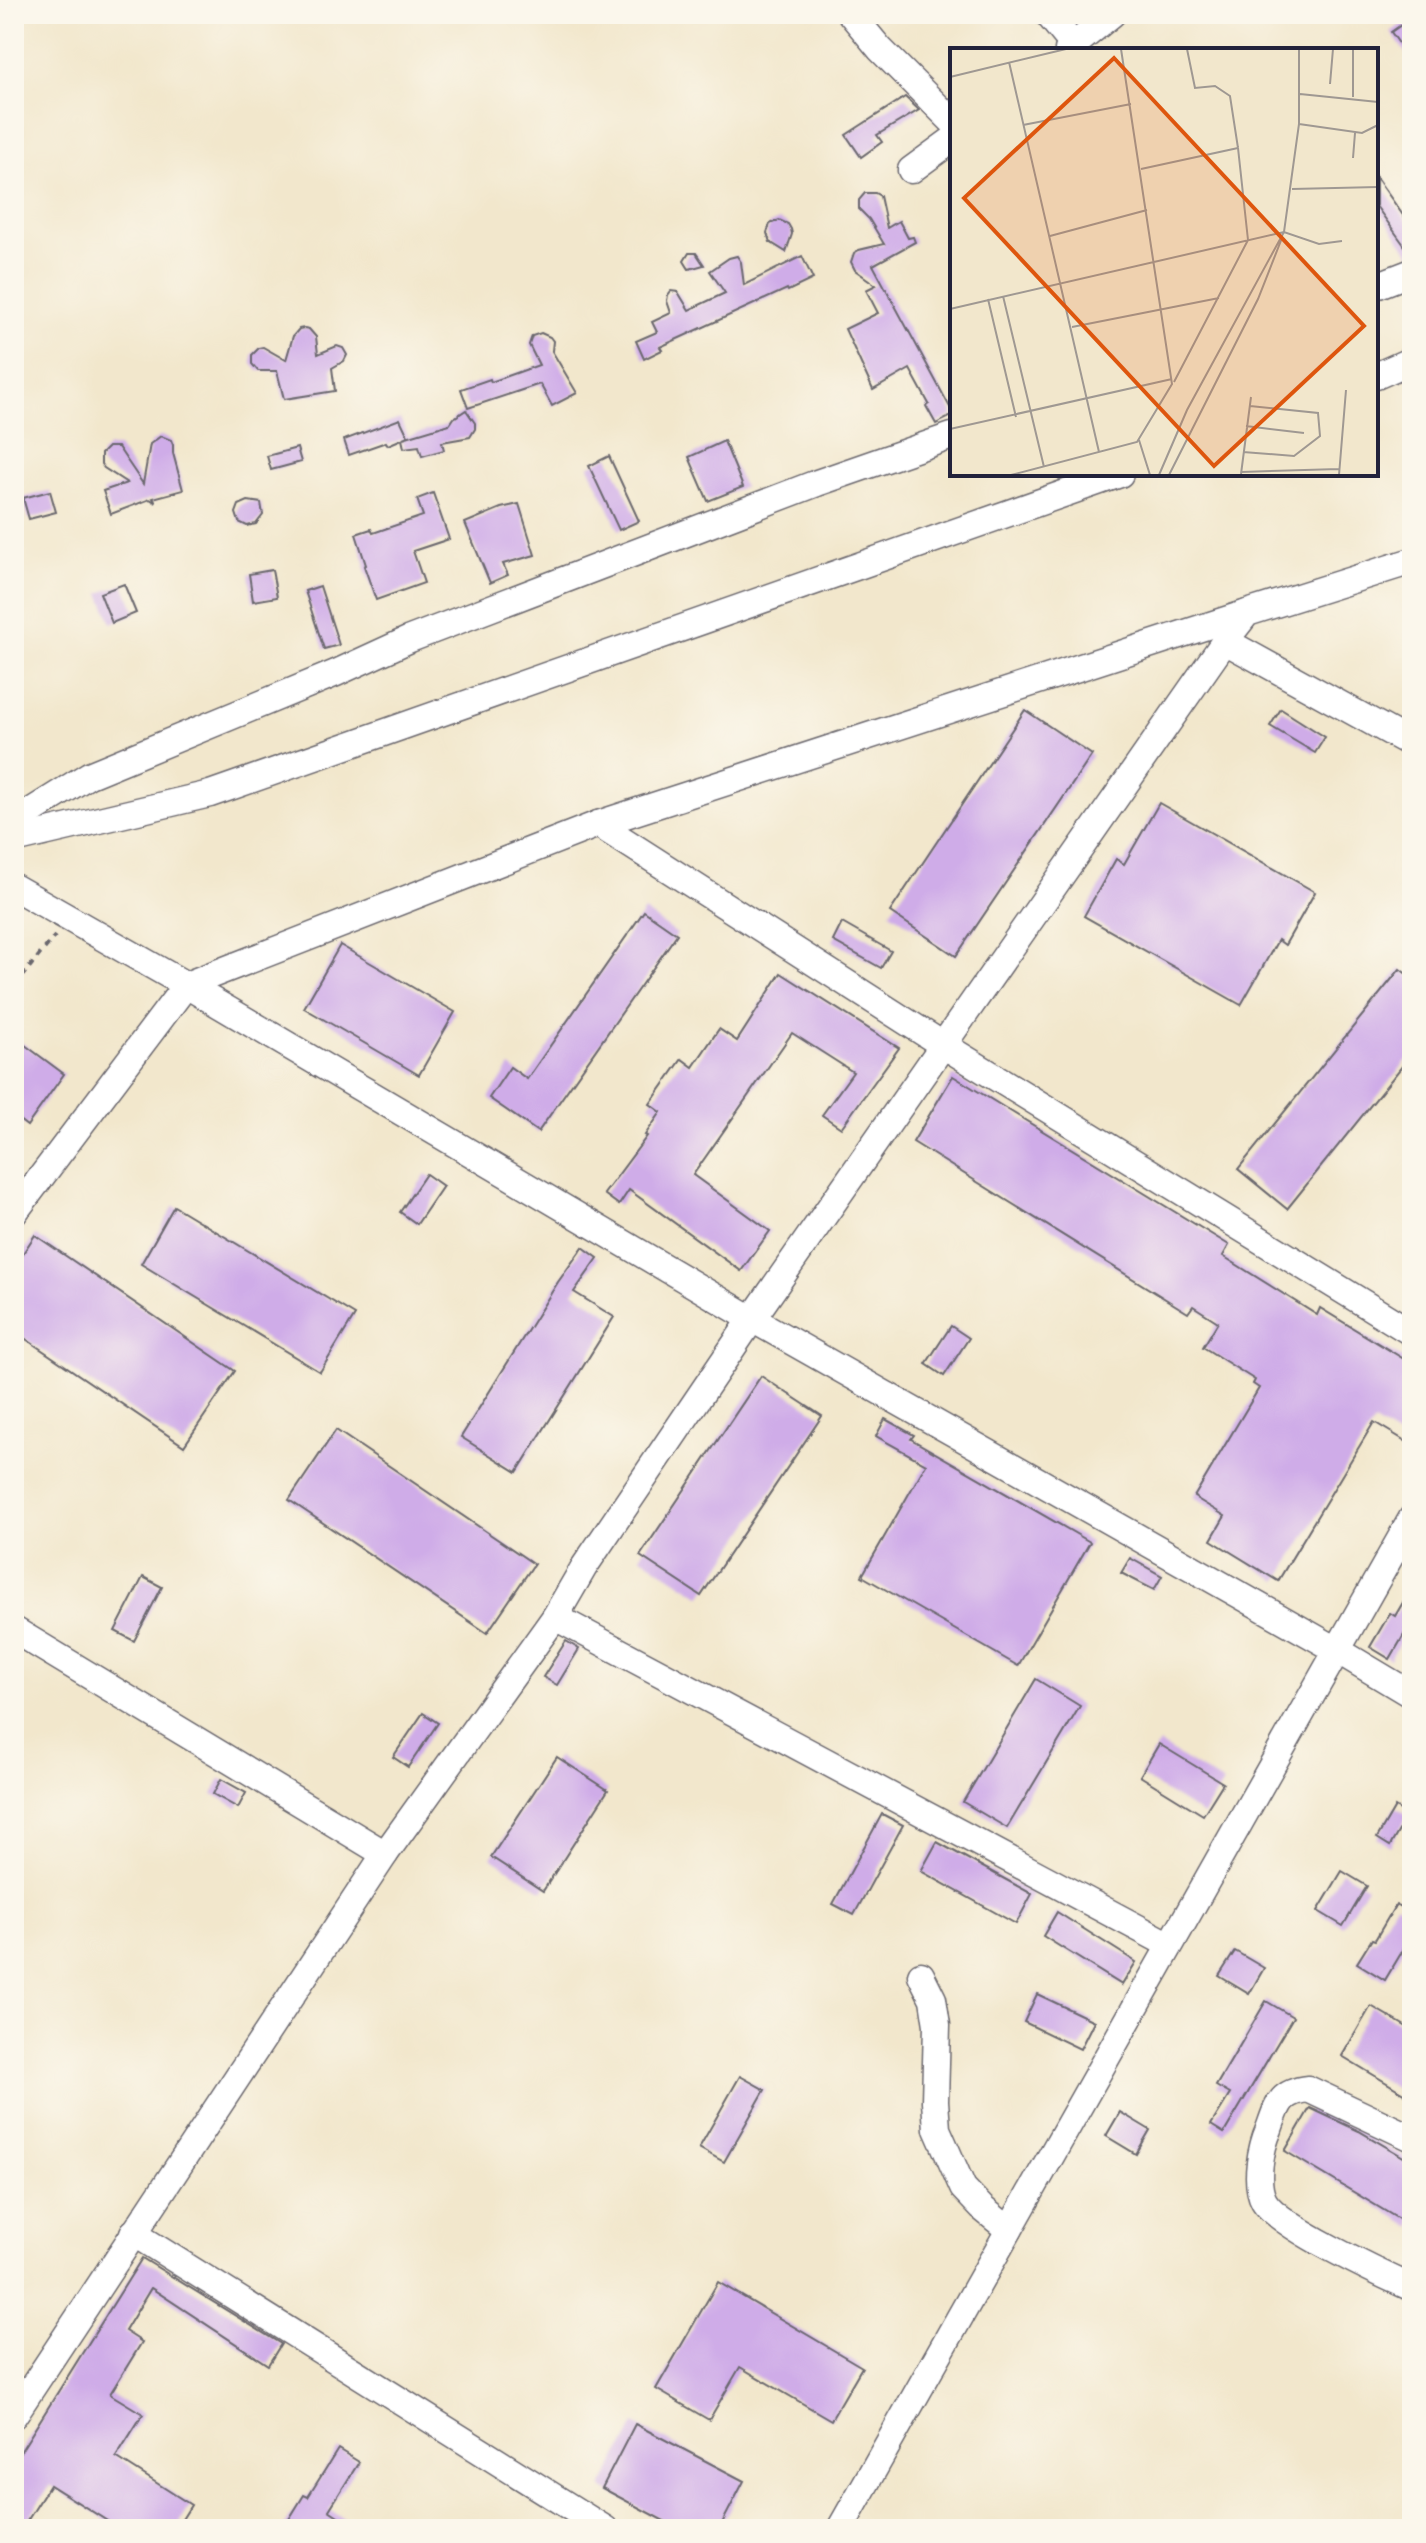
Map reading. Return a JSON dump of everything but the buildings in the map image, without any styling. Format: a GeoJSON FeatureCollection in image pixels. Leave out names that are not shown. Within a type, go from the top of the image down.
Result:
{"type":"FeatureCollection","features":[{"type":"Feature","properties":{"kind":"street"},"geometry":{"type":"LineString","coordinates":[[851,14],[880,49],[950,119]]}},
{"type":"Feature","properties":{"kind":"street"},"geometry":{"type":"LineString","coordinates":[[1048,14],[1071,48],[1112,14]]}},
{"type":"Feature","properties":{"kind":"street"},"geometry":{"type":"LineString","coordinates":[[911,170],[950,141]]}},
{"type":"Feature","properties":{"kind":"street"},"geometry":{"type":"LineString","coordinates":[[1378,285],[1412,272]]}},
{"type":"Feature","properties":{"kind":"street"},"geometry":{"type":"LineString","coordinates":[[1378,375],[1412,360]]}},
{"type":"Feature","properties":{"kind":"street"},"geometry":{"type":"LineString","coordinates":[[14,822],[89,775],[336,673],[410,639],[817,483],[950,437]]}},
{"type":"Feature","properties":{"kind":"street"},"geometry":{"type":"LineString","coordinates":[[14,840],[210,794],[1114,476]]}},
{"type":"Feature","properties":{"kind":"street"},"geometry":{"type":"LineString","coordinates":[[14,1213],[186,985],[598,824],[1412,561]]}},
{"type":"Feature","properties":{"kind":"street"},"geometry":{"type":"LineString","coordinates":[[14,2415],[385,1854],[555,1617],[584,1567],[752,1319],[1247,613]]}},
{"type":"Feature","properties":{"kind":"street"},"geometry":{"type":"LineString","coordinates":[[1225,641],[1412,744]]}},
{"type":"Feature","properties":{"kind":"street"},"geometry":{"type":"LineString","coordinates":[[598,824],[943,1045],[1412,1333]]}},
{"type":"Feature","properties":{"kind":"street"},"geometry":{"type":"LineString","coordinates":[[14,887],[752,1319],[1412,1695]]}},
{"type":"Feature","properties":{"kind":"street"},"geometry":{"type":"LineString","coordinates":[[840,2529],[1412,1518]]}},
{"type":"Feature","properties":{"kind":"street"},"geometry":{"type":"LineString","coordinates":[[555,1617],[1170,1945]]}},
{"type":"Feature","properties":{"kind":"street"},"geometry":{"type":"LineString","coordinates":[[14,1630],[385,1854]]}},
{"type":"Feature","properties":{"kind":"street"},"geometry":{"type":"LineString","coordinates":[[921,1975],[933,1999],[937,2025],[937,2129],[963,2188],[1009,2230]]}},
{"type":"Feature","properties":{"kind":"street"},"geometry":{"type":"LineString","coordinates":[[1412,2138],[1308,2089],[1292,2091],[1281,2100],[1267,2133],[1258,2173],[1264,2201],[1293,2228],[1412,2288]]}},
{"type":"Feature","properties":{"kind":"street"},"geometry":{"type":"LineString","coordinates":[[133,2233],[605,2529]]}},
{"type":"Feature","properties":{"kind":"path"},"geometry":{"type":"LineString","coordinates":[[14,986],[70,918]]}}]}
